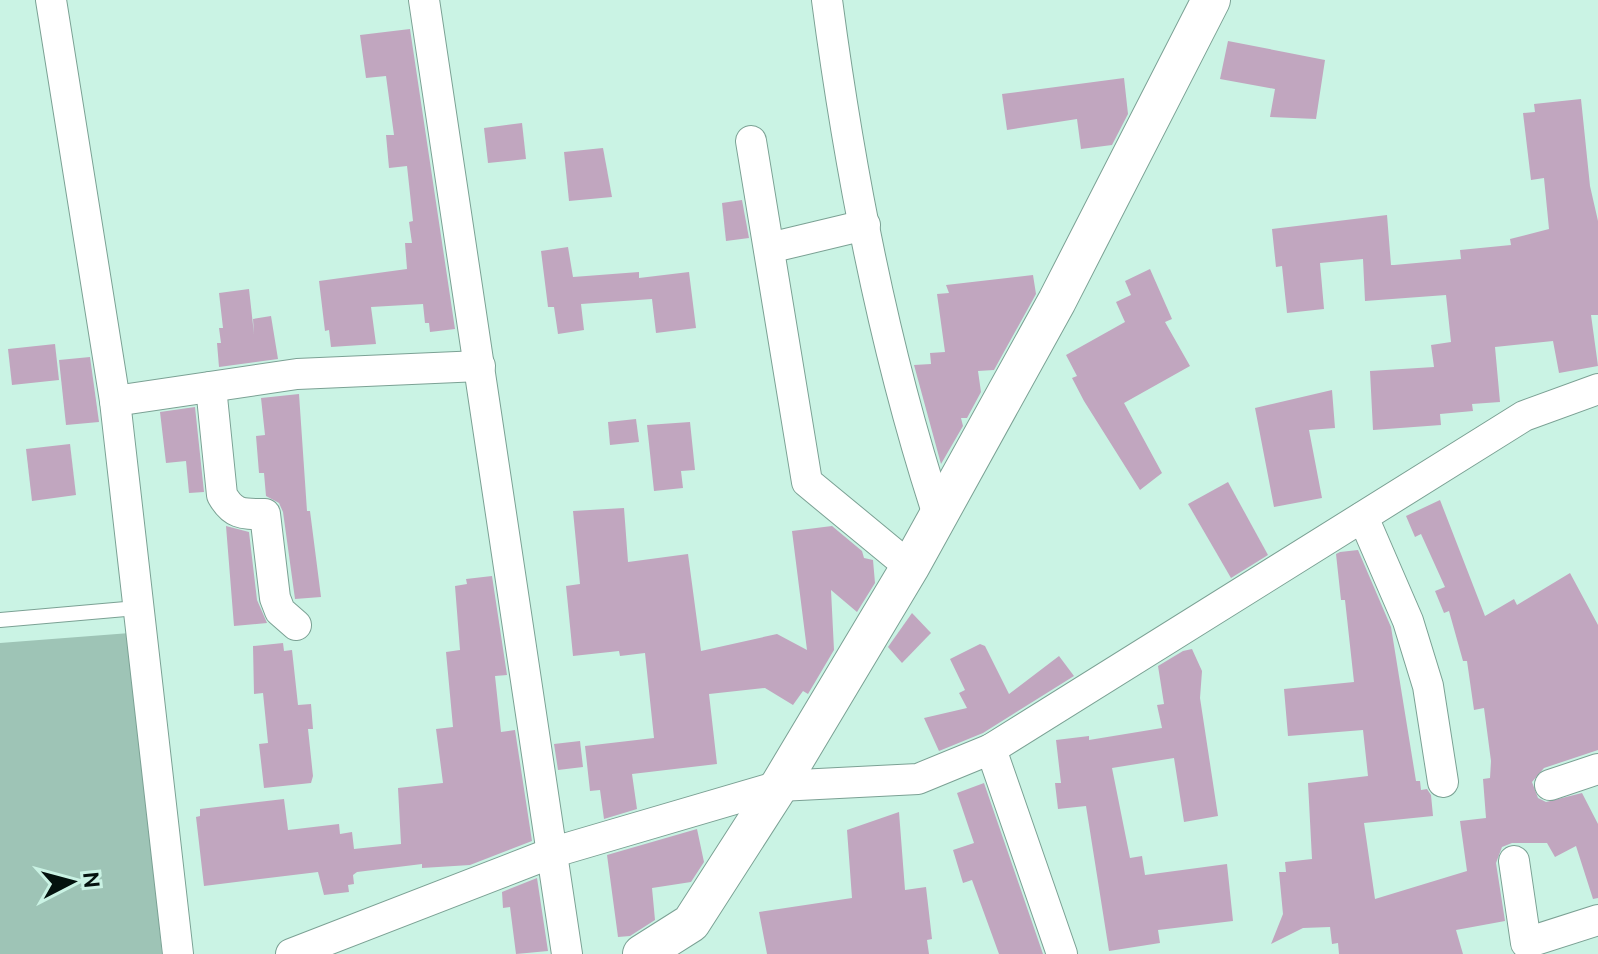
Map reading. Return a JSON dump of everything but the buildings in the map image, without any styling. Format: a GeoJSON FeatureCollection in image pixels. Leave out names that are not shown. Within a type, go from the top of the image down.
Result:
{"type":"FeatureCollection","features":[{"type":"Feature","properties":{"kind":"street"},"geometry":{"type":"LineString","coordinates":[[51,0],[115,401],[178,954]]}},
{"type":"Feature","properties":{"kind":"street"},"geometry":{"type":"LineString","coordinates":[[424,0],[567,954]]}},
{"type":"Feature","properties":{"kind":"street"},"geometry":{"type":"LineString","coordinates":[[827,0],[840,99],[865,225],[904,398],[939,518]]}},
{"type":"Feature","properties":{"kind":"street"},"geometry":{"type":"LineString","coordinates":[[642,954],[691,923],[779,786],[910,567],[1057,301],[1211,0]]}},
{"type":"Feature","properties":{"kind":"street"},"geometry":{"type":"LineString","coordinates":[[751,141],[807,482],[910,567]]}},
{"type":"Feature","properties":{"kind":"street"},"geometry":{"type":"LineString","coordinates":[[769,248],[865,225]]}},
{"type":"Feature","properties":{"kind":"street"},"geometry":{"type":"LineString","coordinates":[[115,401],[297,374],[480,366]]}},
{"type":"Feature","properties":{"kind":"street"},"geometry":{"type":"LineString","coordinates":[[211,387],[222,495],[230,509],[239,514],[265,514],[275,598],[280,611],[296,625]]}},
{"type":"Feature","properties":{"kind":"street"},"geometry":{"type":"LineString","coordinates":[[291,954],[554,852],[779,786],[918,779],[991,749],[1524,416],[1598,389]]}},
{"type":"Feature","properties":{"kind":"street"},"geometry":{"type":"LineString","coordinates":[[1363,517],[1408,621],[1428,686],[1443,782]]}},
{"type":"Feature","properties":{"kind":"street"},"geometry":{"type":"LineString","coordinates":[[991,749],[1062,954]]}},
{"type":"Feature","properties":{"kind":"street"},"geometry":{"type":"LineString","coordinates":[[1550,785],[1598,769]]}},
{"type":"Feature","properties":{"kind":"street"},"geometry":{"type":"LineString","coordinates":[[1514,861],[1526,943],[1598,920]]}},
{"type":"Feature","properties":{"kind":"lane"},"geometry":{"type":"LineString","coordinates":[[0,620],[137,608]]}},
{"type":"Feature","properties":{"kind":"green space"},"geometry":{"type":"Polygon","coordinates":[[[130,633],[162,954],[0,954],[0,643],[130,633]]]}}]}
